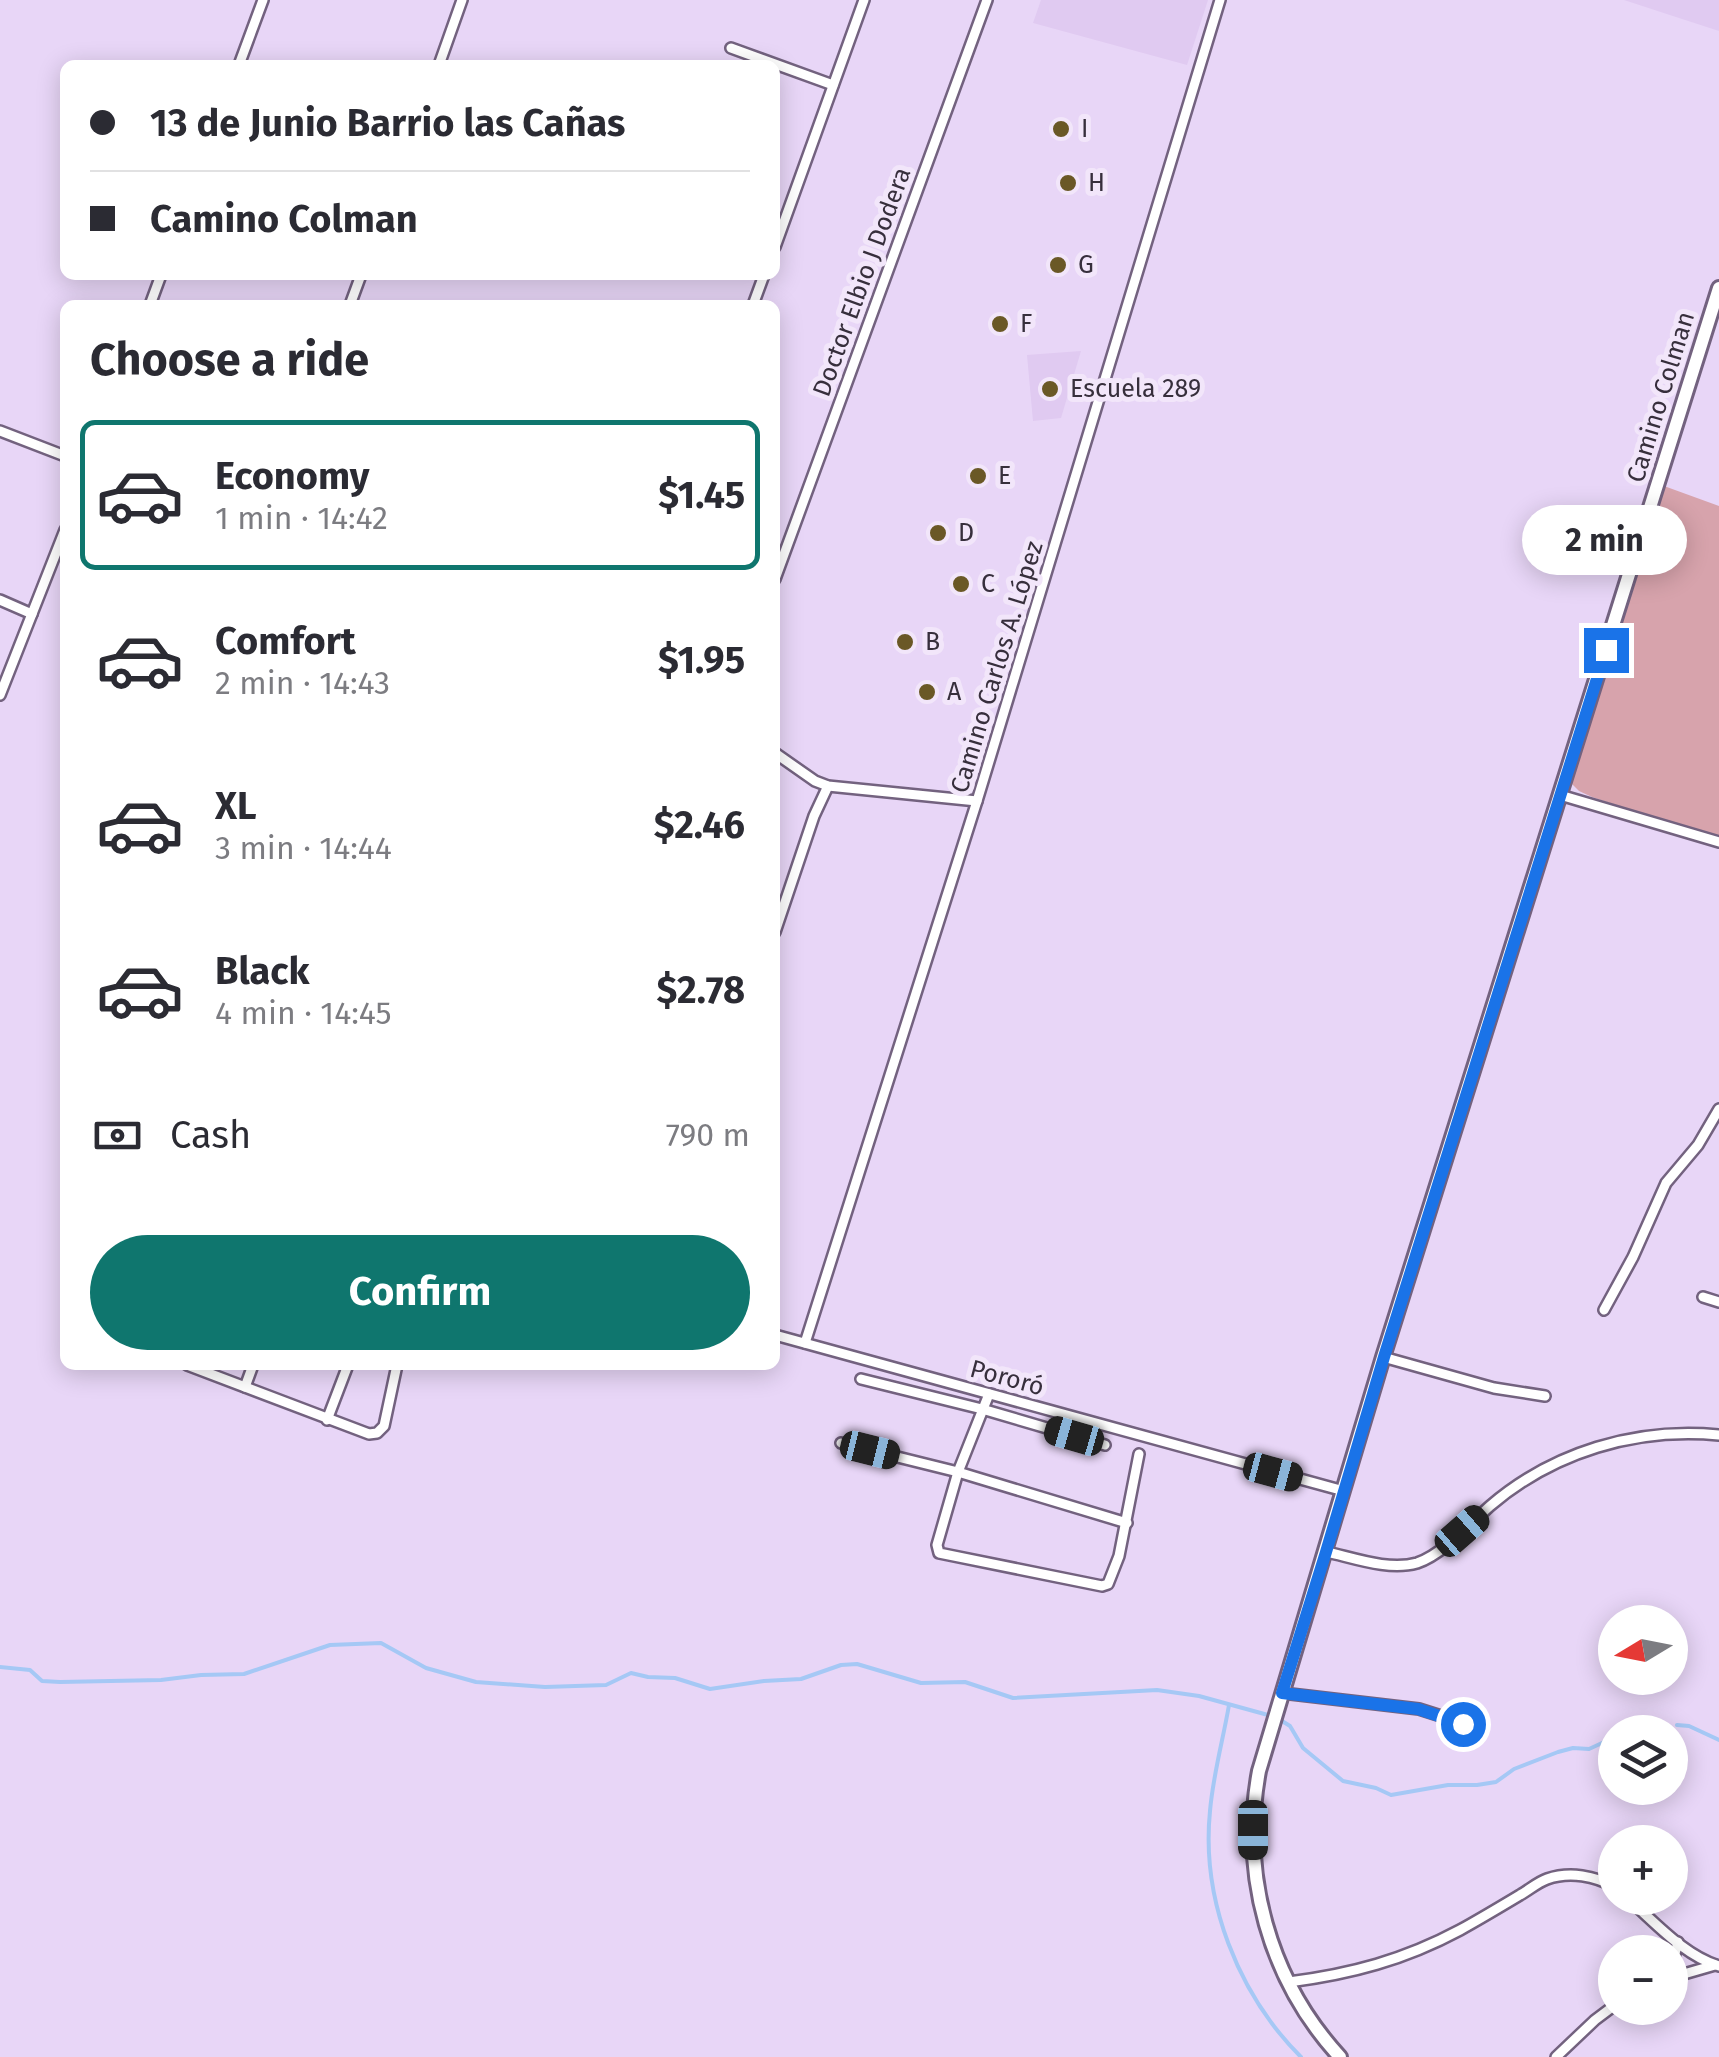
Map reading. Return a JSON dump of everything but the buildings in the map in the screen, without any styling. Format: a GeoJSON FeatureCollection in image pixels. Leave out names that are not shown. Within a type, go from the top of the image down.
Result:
{"type":"FeatureCollection","features":[{"type":"Feature","properties":{"kind":"street"},"geometry":{"type":"LineString","coordinates":[[241,60],[262,0]]}},
{"type":"Feature","properties":{"kind":"street"},"geometry":{"type":"LineString","coordinates":[[440,60],[462,0]]}},
{"type":"Feature","properties":{"kind":"street"},"geometry":{"type":"LineString","coordinates":[[780,231],[864,0]]}},
{"type":"Feature","properties":{"kind":"street","name":"Doctor Elbio J Dodera"},"geometry":{"type":"LineString","coordinates":[[780,565],[987,0]]}},
{"type":"Feature","properties":{"kind":"street","name":"Camino Carlos A. López"},"geometry":{"type":"LineString","coordinates":[[805,1343],[977,801],[1220,0]]}},
{"type":"Feature","properties":{"kind":"street"},"geometry":{"type":"LineString","coordinates":[[731,48],[764,60]]}},
{"type":"Feature","properties":{"kind":"street"},"geometry":{"type":"LineString","coordinates":[[780,66],[833,85]]}},
{"type":"Feature","properties":{"kind":"street","name":"Camino Colman"},"geometry":{"type":"LineString","coordinates":[[1340,2057],[1307,2014],[1268,1938],[1253,1859],[1254,1798],[1266,1744],[1384,1357],[1719,288]]}},
{"type":"Feature","properties":{"kind":"street"},"geometry":{"type":"LineString","coordinates":[[0,431],[60,454]]}},
{"type":"Feature","properties":{"kind":"street"},"geometry":{"type":"LineString","coordinates":[[0,695],[60,543]]}},
{"type":"Feature","properties":{"kind":"street"},"geometry":{"type":"LineString","coordinates":[[0,600],[32,614]]}},
{"type":"Feature","properties":{"kind":"street"},"geometry":{"type":"LineString","coordinates":[[780,756],[828,786],[977,801]]}},
{"type":"Feature","properties":{"kind":"street"},"geometry":{"type":"LineString","coordinates":[[780,917],[828,786]]}},
{"type":"Feature","properties":{"kind":"street"},"geometry":{"type":"LineString","coordinates":[[1560,794],[1719,842]]}},
{"type":"Feature","properties":{"kind":"street"},"geometry":{"type":"LineString","coordinates":[[1604,1310],[1634,1257],[1666,1183],[1698,1145],[1719,1109]]}},
{"type":"Feature","properties":{"kind":"street"},"geometry":{"type":"LineString","coordinates":[[1703,1297],[1719,1302]]}},
{"type":"Feature","properties":{"kind":"street","name":"Pororó"},"geometry":{"type":"LineString","coordinates":[[780,1336],[1344,1491]]}},
{"type":"Feature","properties":{"kind":"street"},"geometry":{"type":"LineString","coordinates":[[1384,1357],[1494,1388],[1545,1396]]}},
{"type":"Feature","properties":{"kind":"street"},"geometry":{"type":"LineString","coordinates":[[200,1370],[370,1434],[384,1426],[396,1370]]}},
{"type":"Feature","properties":{"kind":"street"},"geometry":{"type":"LineString","coordinates":[[245,1387],[250,1370]]}},
{"type":"Feature","properties":{"kind":"street"},"geometry":{"type":"LineString","coordinates":[[328,1420],[346,1370]]}},
{"type":"Feature","properties":{"kind":"street"},"geometry":{"type":"LineString","coordinates":[[860,1379],[1105,1445]]}},
{"type":"Feature","properties":{"kind":"street"},"geometry":{"type":"LineString","coordinates":[[990,1394],[958,1472],[937,1544],[940,1553],[1102,1586],[1111,1580],[1120,1556],[1139,1454]]}},
{"type":"Feature","properties":{"kind":"street"},"geometry":{"type":"LineString","coordinates":[[1326,1552],[1378,1564],[1417,1563],[1435,1553],[1521,1482],[1557,1462],[1641,1436],[1719,1436]]}},
{"type":"Feature","properties":{"kind":"street"},"geometry":{"type":"LineString","coordinates":[[841,1443],[958,1472],[1126,1523]]}},
{"type":"Feature","properties":{"kind":"street"},"geometry":{"type":"LineString","coordinates":[[1282,1693],[1418,1709],[1463,1724]]}},
{"type":"Feature","properties":{"kind":"street"},"geometry":{"type":"LineString","coordinates":[[1289,1982],[1350,1973],[1424,1948],[1547,1879],[1598,1879]]}},
{"type":"Feature","properties":{"kind":"street"},"geometry":{"type":"LineString","coordinates":[[1647,1915],[1670,1935]]}},
{"type":"Feature","properties":{"kind":"street"},"geometry":{"type":"LineString","coordinates":[[1688,1948],[1717,1966]]}},
{"type":"Feature","properties":{"kind":"street"},"geometry":{"type":"LineString","coordinates":[[1688,1972],[1717,1966]]}},
{"type":"Feature","properties":{"kind":"street"},"geometry":{"type":"LineString","coordinates":[[1556,2057],[1598,2018]]}},
{"type":"Feature","properties":{"kind":"shaded area"},"geometry":{"type":"Polygon","coordinates":[[[1041,0],[1208,0],[1187,65],[1033,23],[1041,0]]]}},
{"type":"Feature","properties":{"kind":"shaded area"},"geometry":{"type":"Polygon","coordinates":[[[1624,0],[1719,0],[1719,31],[1679,18],[1624,0]]]}},
{"type":"Feature","properties":{"kind":"shaded area","name":"Escuela 289"},"geometry":{"type":"Polygon","coordinates":[[[1081,351],[1061,418],[1033,421],[1027,355],[1081,351]]]}},
{"type":"Feature","properties":{"kind":"shaded area"},"geometry":{"type":"Polygon","coordinates":[[[1664,486],[1719,506],[1719,835],[1708,836],[1592,797],[1572,784],[1664,486]]]}},
{"type":"Feature","properties":{"kind":"waterway"},"geometry":{"type":"LineString","coordinates":[[0,1667],[30,1670],[42,1681],[161,1680],[244,1674],[330,1645],[381,1643],[426,1668],[476,1682],[545,1687],[606,1685],[631,1673],[675,1678],[710,1689],[801,1679],[841,1665],[857,1664],[921,1683],[965,1682],[1013,1698],[1157,1690],[1199,1696],[1268,1715]]}},
{"type":"Feature","properties":{"kind":"waterway"},"geometry":{"type":"LineString","coordinates":[[1229,1705],[1210,1811],[1209,1845],[1218,1911],[1242,1975],[1279,2032],[1301,2057]]}},
{"type":"Feature","properties":{"kind":"waterway"},"geometry":{"type":"LineString","coordinates":[[1282,1721],[1290,1726],[1303,1748],[1343,1781],[1391,1795],[1496,1782],[1514,1769],[1558,1752],[1598,1745]]}},
{"type":"Feature","properties":{"kind":"waterway"},"geometry":{"type":"LineString","coordinates":[[1688,1726],[1719,1740]]}},
{"type":"Feature","properties":{"kind":"place","name":"I"},"geometry":{"type":"Point","coordinates":[1061,129]}},
{"type":"Feature","properties":{"kind":"place","name":"H"},"geometry":{"type":"Point","coordinates":[1068,183]}},
{"type":"Feature","properties":{"kind":"place","name":"G"},"geometry":{"type":"Point","coordinates":[1058,265]}},
{"type":"Feature","properties":{"kind":"place","name":"F"},"geometry":{"type":"Point","coordinates":[1000,324]}},
{"type":"Feature","properties":{"kind":"place","name":"Escuela 289"},"geometry":{"type":"Point","coordinates":[1050,389]}},
{"type":"Feature","properties":{"kind":"place","name":"E"},"geometry":{"type":"Point","coordinates":[978,476]}},
{"type":"Feature","properties":{"kind":"place","name":"D"},"geometry":{"type":"Point","coordinates":[938,533]}},
{"type":"Feature","properties":{"kind":"place","name":"C"},"geometry":{"type":"Point","coordinates":[961,584]}},
{"type":"Feature","properties":{"kind":"place","name":"B"},"geometry":{"type":"Point","coordinates":[905,642]}},
{"type":"Feature","properties":{"kind":"place","name":"A"},"geometry":{"type":"Point","coordinates":[927,692]}},
{"type":"Feature","properties":{"kind":"route"},"geometry":{"type":"LineString","coordinates":[[1463,1724],[1418,1709],[1282,1693],[1606,650]]}}]}
